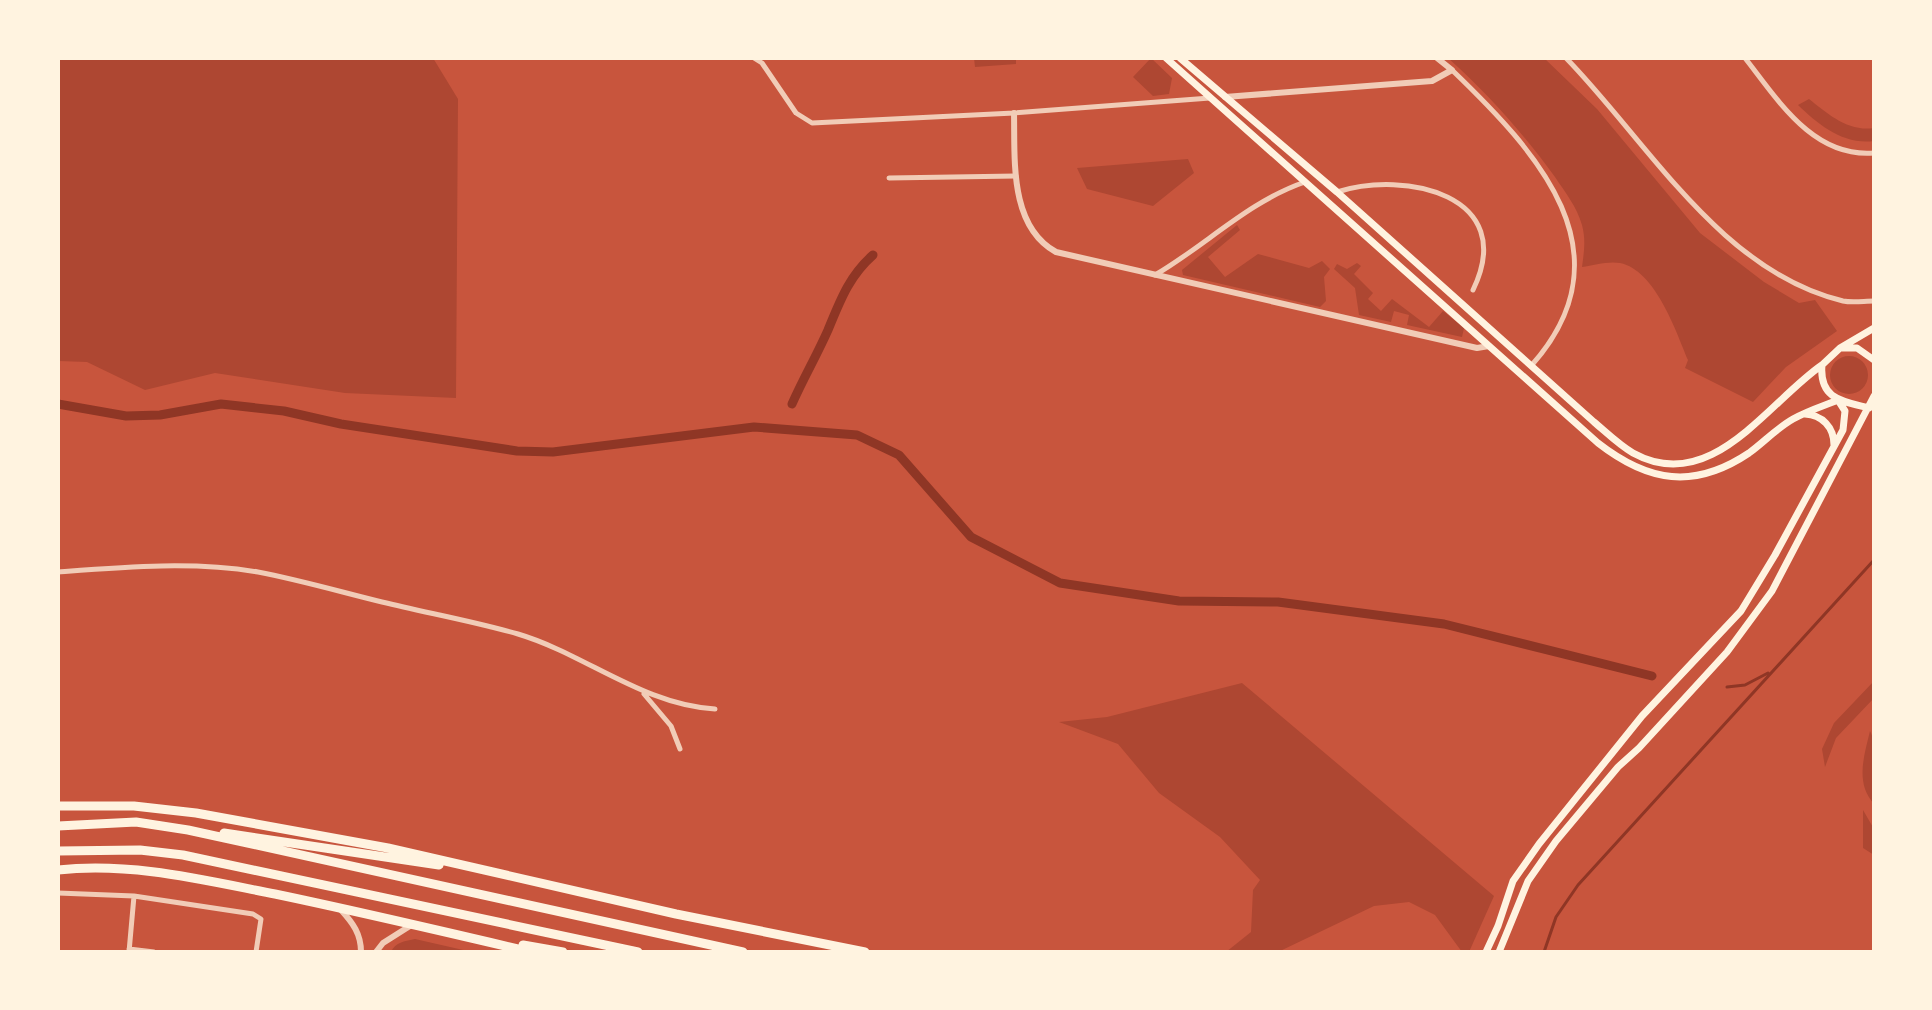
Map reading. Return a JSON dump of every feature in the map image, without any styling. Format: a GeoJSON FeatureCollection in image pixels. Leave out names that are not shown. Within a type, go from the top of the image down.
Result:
{"type":"FeatureCollection","features":[{"type":"Feature","properties":{"kind":"highway"},"geometry":{"type":"LineString","coordinates":[[58,806],[134,806],[196,813],[388,848],[865,952]]}},
{"type":"Feature","properties":{"kind":"highway"},"geometry":{"type":"LineString","coordinates":[[58,826],[136,822],[188,830],[743,952]]}},
{"type":"Feature","properties":{"kind":"highway"},"geometry":{"type":"LineString","coordinates":[[188,830],[250,835],[494,873]]}},
{"type":"Feature","properties":{"kind":"highway"},"geometry":{"type":"LineString","coordinates":[[58,851],[140,850],[183,855],[638,952]]}},
{"type":"Feature","properties":{"kind":"highway"},"geometry":{"type":"LineString","coordinates":[[58,870],[88,867],[182,875],[531,952]]}},
{"type":"Feature","properties":{"kind":"highway"},"geometry":{"type":"LineString","coordinates":[[413,924],[563,952]]}},
{"type":"Feature","properties":{"kind":"main road"},"geometry":{"type":"LineString","coordinates":[[1166,58],[1489,346],[1631,467],[1656,475],[1692,476],[1728,466],[1790,420],[1838,400],[1871,409]]}},
{"type":"Feature","properties":{"kind":"main road"},"geometry":{"type":"LineString","coordinates":[[1180,58],[1632,452],[1665,463],[1689,462],[1718,453],[1738,439],[1840,348],[1874,328]]}},
{"type":"Feature","properties":{"kind":"main road"},"geometry":{"type":"LineString","coordinates":[[1211,98],[1225,97]]}},
{"type":"Feature","properties":{"kind":"main road"},"geometry":{"type":"LineString","coordinates":[[1306,181],[1319,177]]}},
{"type":"Feature","properties":{"kind":"main road"},"geometry":{"type":"LineString","coordinates":[[1840,348],[1857,348],[1874,360]]}},
{"type":"Feature","properties":{"kind":"main road"},"geometry":{"type":"LineString","coordinates":[[1486,952],[1513,881],[1586,783],[1642,716],[1741,611],[1834,447],[1845,421],[1845,411],[1824,385],[1822,365]]}},
{"type":"Feature","properties":{"kind":"main road"},"geometry":{"type":"LineString","coordinates":[[1499,952],[1528,881],[1556,841],[1618,767],[1727,652],[1765,601],[1871,409],[1874,396]]}},
{"type":"Feature","properties":{"kind":"main road"},"geometry":{"type":"LineString","coordinates":[[1803,414],[1825,422],[1834,438],[1834,447]]}},
{"type":"Feature","properties":{"kind":"street"},"geometry":{"type":"LineString","coordinates":[[754,58],[762,63],[796,113],[812,123],[1014,113],[1211,98]]}},
{"type":"Feature","properties":{"kind":"street"},"geometry":{"type":"LineString","coordinates":[[1437,58],[1482,99],[1527,152],[1553,188],[1568,218],[1576,255],[1569,303],[1555,334],[1531,366]]}},
{"type":"Feature","properties":{"kind":"street"},"geometry":{"type":"LineString","coordinates":[[1566,58],[1699,212],[1757,260],[1814,291],[1846,302],[1874,301]]}},
{"type":"Feature","properties":{"kind":"street"},"geometry":{"type":"LineString","coordinates":[[1745,58],[1782,105],[1815,137],[1847,152],[1874,153]]}},
{"type":"Feature","properties":{"kind":"street"},"geometry":{"type":"LineString","coordinates":[[1225,97],[1432,81],[1452,70]]}},
{"type":"Feature","properties":{"kind":"street"},"geometry":{"type":"LineString","coordinates":[[1014,113],[1020,199],[1035,234],[1049,248],[1064,255],[1477,348],[1489,346]]}},
{"type":"Feature","properties":{"kind":"street"},"geometry":{"type":"LineString","coordinates":[[889,178],[1016,176]]}},
{"type":"Feature","properties":{"kind":"street"},"geometry":{"type":"LineString","coordinates":[[1155,275],[1230,222],[1306,181]]}},
{"type":"Feature","properties":{"kind":"street"},"geometry":{"type":"LineString","coordinates":[[1337,192],[1371,184],[1428,189],[1457,200],[1470,214],[1483,248],[1483,261],[1473,290]]}},
{"type":"Feature","properties":{"kind":"street"},"geometry":{"type":"LineString","coordinates":[[58,572],[123,567],[198,567],[257,572],[520,635],[642,691],[692,708],[715,709]]}},
{"type":"Feature","properties":{"kind":"street"},"geometry":{"type":"LineString","coordinates":[[642,691],[671,726],[680,749]]}},
{"type":"Feature","properties":{"kind":"street"},"geometry":{"type":"LineString","coordinates":[[58,893],[134,896],[258,916],[262,924],[256,952]]}},
{"type":"Feature","properties":{"kind":"street"},"geometry":{"type":"LineString","coordinates":[[134,896],[129,950],[154,952]]}},
{"type":"Feature","properties":{"kind":"street"},"geometry":{"type":"LineString","coordinates":[[339,908],[354,924],[360,937],[361,952]]}},
{"type":"Feature","properties":{"kind":"street"},"geometry":{"type":"LineString","coordinates":[[376,952],[383,943],[413,924]]}},
{"type":"Feature","properties":{"kind":"shaded area"},"geometry":{"type":"Polygon","coordinates":[[[58,58],[433,58],[458,99],[456,398],[345,393],[215,373],[145,390],[87,362],[58,361],[58,58]]]}},
{"type":"Feature","properties":{"kind":"shaded area"},"geometry":{"type":"Polygon","coordinates":[[[974,58],[1016,58],[1016,64],[975,67],[974,58]]]}},
{"type":"Feature","properties":{"kind":"shaded area"},"geometry":{"type":"Polygon","coordinates":[[[1151,58],[1172,78],[1169,94],[1153,96],[1133,77],[1151,58]]]}},
{"type":"Feature","properties":{"kind":"shaded area"},"geometry":{"type":"Polygon","coordinates":[[[1448,58],[1544,58],[1597,109],[1700,233],[1764,282],[1799,303],[1815,300],[1837,331],[1786,367],[1753,402],[1685,368],[1688,360],[1654,289],[1644,277],[1620,263],[1582,267],[1583,230],[1570,200],[1518,130],[1448,58]]]}},
{"type":"Feature","properties":{"kind":"shaded area"},"geometry":{"type":"Polygon","coordinates":[[[1809,99],[1847,125],[1874,128],[1874,141],[1852,140],[1832,132],[1798,105],[1809,99]]]}},
{"type":"Feature","properties":{"kind":"shaded area"},"geometry":{"type":"Polygon","coordinates":[[[1188,159],[1194,173],[1153,206],[1087,189],[1077,168],[1188,159]]]}},
{"type":"Feature","properties":{"kind":"shaded area"},"geometry":{"type":"Polygon","coordinates":[[[1237,225],[1240,230],[1208,257],[1225,277],[1258,254],[1309,268],[1322,261],[1330,269],[1324,277],[1326,301],[1320,307],[1183,275],[1182,270],[1237,225]]]}},
{"type":"Feature","properties":{"kind":"shaded area"},"geometry":{"type":"Polygon","coordinates":[[[1357,263],[1361,266],[1354,274],[1373,293],[1368,299],[1381,311],[1392,299],[1429,327],[1443,311],[1464,328],[1462,337],[1407,325],[1409,315],[1394,311],[1391,322],[1359,315],[1355,288],[1334,269],[1337,264],[1347,269],[1357,263]]]}},
{"type":"Feature","properties":{"kind":"shaded area"},"geometry":{"type":"Polygon","coordinates":[[[1849,356],[1863,361],[1868,375],[1863,389],[1849,394],[1835,389],[1830,375],[1835,361],[1849,356]]]}},
{"type":"Feature","properties":{"kind":"shaded area"},"geometry":{"type":"Polygon","coordinates":[[[1874,681],[1874,698],[1836,738],[1825,767],[1822,749],[1834,723],[1874,681]]]}},
{"type":"Feature","properties":{"kind":"shaded area"},"geometry":{"type":"Polygon","coordinates":[[[1242,683],[1494,896],[1469,952],[1462,952],[1435,915],[1409,902],[1374,906],[1278,952],[1226,952],[1251,932],[1253,890],[1260,880],[1220,837],[1159,793],[1118,744],[1059,722],[1107,717],[1242,683]]]}},
{"type":"Feature","properties":{"kind":"shaded area"},"geometry":{"type":"Polygon","coordinates":[[[1870,731],[1873,738],[1874,804],[1868,796],[1863,778],[1870,731]]]}},
{"type":"Feature","properties":{"kind":"shaded area"},"geometry":{"type":"Polygon","coordinates":[[[1863,810],[1874,829],[1874,855],[1863,848],[1863,810]]]}},
{"type":"Feature","properties":{"kind":"shaded area"},"geometry":{"type":"Polygon","coordinates":[[[415,939],[472,952],[391,952],[398,944],[415,939]]]}},
{"type":"Feature","properties":{"kind":"waterway"},"geometry":{"type":"LineString","coordinates":[[792,404],[846,290],[873,255]]}},
{"type":"Feature","properties":{"kind":"waterway"},"geometry":{"type":"LineString","coordinates":[[58,404],[126,416],[160,415],[221,404],[284,411],[341,424],[517,451],[553,452],[754,427],[857,435],[899,455],[971,537],[1060,583],[1179,601],[1278,602],[1444,624],[1652,676]]}},
{"type":"Feature","properties":{"kind":"waterway"},"geometry":{"type":"LineString","coordinates":[[1544,952],[1556,917],[1578,885],[1874,560]]}},
{"type":"Feature","properties":{"kind":"waterway"},"geometry":{"type":"LineString","coordinates":[[1727,687],[1745,685],[1768,673]]}}]}
